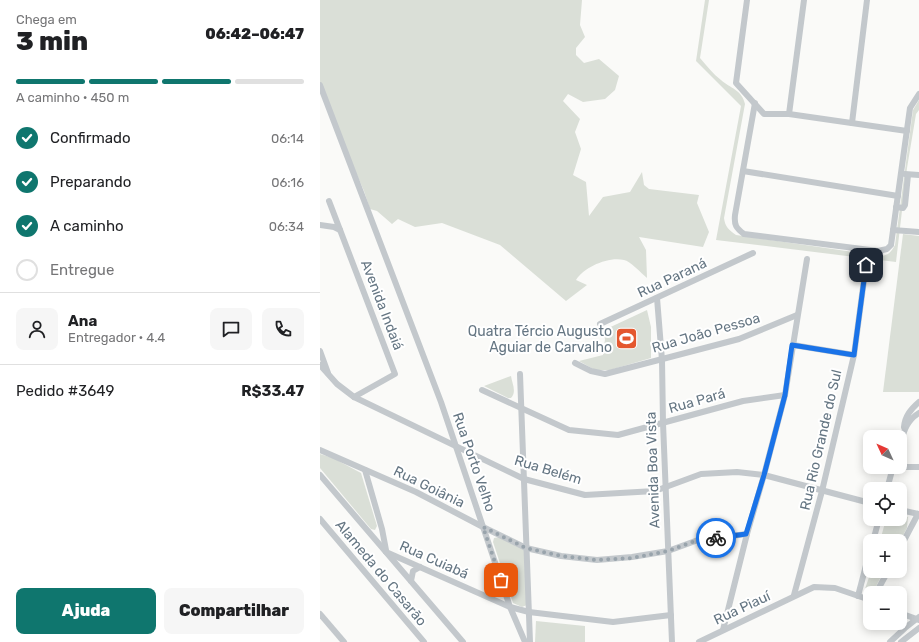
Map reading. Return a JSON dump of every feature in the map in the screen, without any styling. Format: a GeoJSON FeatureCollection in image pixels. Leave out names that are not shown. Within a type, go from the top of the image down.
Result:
{"type":"FeatureCollection","features":[{"type":"Feature","properties":{"kind":"street"},"geometry":{"type":"LineString","coordinates":[[747,0],[736,83],[764,114],[789,114],[907,131]]}},
{"type":"Feature","properties":{"kind":"street"},"geometry":{"type":"LineString","coordinates":[[789,114],[804,0]]}},
{"type":"Feature","properties":{"kind":"street"},"geometry":{"type":"LineString","coordinates":[[852,123],[867,0]]}},
{"type":"Feature","properties":{"kind":"street","name":"Rua Porto Velho"},"geometry":{"type":"LineString","coordinates":[[320,85],[441,402],[510,607],[525,642]]}},
{"type":"Feature","properties":{"kind":"street"},"geometry":{"type":"LineString","coordinates":[[755,104],[734,222],[736,229],[744,234],[878,251],[887,249],[891,245],[910,108],[919,94]]}},
{"type":"Feature","properties":{"kind":"street"},"geometry":{"type":"LineString","coordinates":[[743,171],[898,196]]}},
{"type":"Feature","properties":{"kind":"street"},"geometry":{"type":"LineString","coordinates":[[901,174],[919,175]]}},
{"type":"Feature","properties":{"kind":"street"},"geometry":{"type":"LineString","coordinates":[[896,207],[904,208],[908,174]]}},
{"type":"Feature","properties":{"kind":"street","name":"Avenida Indaiá"},"geometry":{"type":"LineString","coordinates":[[329,201],[395,374],[354,397]]}},
{"type":"Feature","properties":{"kind":"street"},"geometry":{"type":"LineString","coordinates":[[320,225],[334,227],[340,230]]}},
{"type":"Feature","properties":{"kind":"street"},"geometry":{"type":"LineString","coordinates":[[893,230],[919,232]]}},
{"type":"Feature","properties":{"kind":"street","name":"Rua Paraná"},"geometry":{"type":"LineString","coordinates":[[600,324],[754,253]]}},
{"type":"Feature","properties":{"kind":"street"},"geometry":{"type":"LineString","coordinates":[[723,630],[746,534],[764,475],[785,395],[807,259]]}},
{"type":"Feature","properties":{"kind":"street","name":"Rua Rio Grande do Sul"},"geometry":{"type":"LineString","coordinates":[[794,595],[822,490],[854,355],[866,265]]}},
{"type":"Feature","properties":{"kind":"street","name":"Avenida Boa Vista"},"geometry":{"type":"LineString","coordinates":[[658,298],[662,360],[663,423],[672,642]]}},
{"type":"Feature","properties":{"kind":"street","name":"Rua João Pessoa"},"geometry":{"type":"LineString","coordinates":[[575,363],[591,371],[605,374],[662,360],[739,338],[797,316]]}},
{"type":"Feature","properties":{"kind":"street"},"geometry":{"type":"LineString","coordinates":[[792,345],[854,355]]}},
{"type":"Feature","properties":{"kind":"street"},"geometry":{"type":"LineString","coordinates":[[320,351],[329,376]]}},
{"type":"Feature","properties":{"kind":"street","name":"Rua Belém"},"geometry":{"type":"LineString","coordinates":[[320,365],[337,384],[354,397],[524,479],[585,495],[655,491],[701,474],[737,472],[764,475],[863,501]]}},
{"type":"Feature","properties":{"kind":"street"},"geometry":{"type":"LineString","coordinates":[[520,374],[530,642]]}},
{"type":"Feature","properties":{"kind":"street","name":"Rua Pará"},"geometry":{"type":"LineString","coordinates":[[482,390],[569,430],[618,435],[743,401],[785,395]]}},
{"type":"Feature","properties":{"kind":"street"},"geometry":{"type":"LineString","coordinates":[[904,430],[905,419],[919,402]]}},
{"type":"Feature","properties":{"kind":"street"},"geometry":{"type":"LineString","coordinates":[[905,430],[910,420],[919,413],[912,409]]}},
{"type":"Feature","properties":{"kind":"street","name":"Rua Goiânia"},"geometry":{"type":"LineString","coordinates":[[320,450],[416,492],[526,548],[561,556],[597,560],[632,558],[668,551],[698,540],[746,534]]}},
{"type":"Feature","properties":{"kind":"street"},"geometry":{"type":"LineString","coordinates":[[907,467],[919,467]]}},
{"type":"Feature","properties":{"kind":"street","name":"Rua Cuiabá"},"geometry":{"type":"LineString","coordinates":[[365,470],[382,529],[386,552],[510,607],[529,612],[613,622],[671,615]]}},
{"type":"Feature","properties":{"kind":"street"},"geometry":{"type":"LineString","coordinates":[[320,474],[463,642]]}},
{"type":"Feature","properties":{"kind":"street"},"geometry":{"type":"LineString","coordinates":[[907,511],[919,514],[907,535]]}},
{"type":"Feature","properties":{"kind":"street","name":"Alameda do Casarão"},"geometry":{"type":"LineString","coordinates":[[320,519],[424,642]]}},
{"type":"Feature","properties":{"kind":"street"},"geometry":{"type":"LineString","coordinates":[[411,581],[413,571],[420,567]]}},
{"type":"Feature","properties":{"kind":"street"},"geometry":{"type":"LineString","coordinates":[[858,596],[863,577]]}},
{"type":"Feature","properties":{"kind":"street","name":"Rua Piauí"},"geometry":{"type":"LineString","coordinates":[[699,642],[794,595],[814,587],[835,588],[863,598]]}},
{"type":"Feature","properties":{"kind":"street"},"geometry":{"type":"LineString","coordinates":[[320,614],[344,642]]}},
{"type":"Feature","properties":{"kind":"street"},"geometry":{"type":"LineString","coordinates":[[907,615],[918,618]]}},
{"type":"Feature","properties":{"kind":"street"},"geometry":{"type":"LineString","coordinates":[[907,626],[918,618]]}},
{"type":"Feature","properties":{"kind":"street"},"geometry":{"type":"LineString","coordinates":[[901,642],[919,628]]}},
{"type":"Feature","properties":{"kind":"street"},"geometry":{"type":"LineString","coordinates":[[890,642],[903,630]]}},
{"type":"Feature","properties":{"kind":"shaded area"},"geometry":{"type":"Polygon","coordinates":[[[320,0],[582,0],[580,25],[585,37],[576,48],[576,55],[584,63],[599,59],[619,76],[615,90],[605,99],[583,102],[568,94],[563,101],[580,119],[575,132],[581,149],[573,175],[586,182],[589,216],[603,197],[630,192],[642,172],[644,185],[649,189],[699,195],[697,203],[709,232],[703,247],[639,237],[646,250],[647,278],[624,260],[618,259],[604,261],[591,267],[580,275],[576,280],[587,285],[566,301],[500,245],[442,223],[415,227],[398,219],[392,224],[377,211],[370,209],[364,191],[320,90],[320,0]]]}},
{"type":"Feature","properties":{"kind":"shaded area"},"geometry":{"type":"Polygon","coordinates":[[[705,0],[709,0],[700,58],[718,78],[741,95],[745,104],[724,218],[725,224],[731,232],[736,235],[881,256],[888,254],[895,245],[913,110],[919,100],[919,110],[916,114],[907,168],[896,262],[716,240],[741,106],[696,61],[705,0]]]}},
{"type":"Feature","properties":{"kind":"shaded area"},"geometry":{"type":"Polygon","coordinates":[[[903,234],[919,236],[919,392],[883,392],[903,234]]]}},
{"type":"Feature","properties":{"kind":"shaded area"},"geometry":{"type":"Polygon","coordinates":[[[647,310],[651,327],[651,358],[610,370],[595,370],[579,361],[603,355],[605,339],[602,331],[647,310]]]}},
{"type":"Feature","properties":{"kind":"shaded area"},"geometry":{"type":"Polygon","coordinates":[[[511,376],[514,393],[511,398],[508,398],[484,386],[511,376]]]}},
{"type":"Feature","properties":{"kind":"shaded area"},"geometry":{"type":"Polygon","coordinates":[[[320,454],[333,458],[361,473],[377,526],[375,530],[371,529],[320,468],[320,454]]]}},
{"type":"Feature","properties":{"kind":"shaded area"},"geometry":{"type":"Polygon","coordinates":[[[908,517],[907,528],[904,534],[882,534],[884,526],[907,526],[908,517]]]}},
{"type":"Feature","properties":{"kind":"shaded area"},"geometry":{"type":"Polygon","coordinates":[[[499,537],[525,550],[527,605],[522,607],[513,603],[493,542],[494,538],[499,537]]]}},
{"type":"Feature","properties":{"kind":"shaded area"},"geometry":{"type":"Polygon","coordinates":[[[869,578],[880,578],[876,586],[866,586],[869,578]]]}},
{"type":"Feature","properties":{"kind":"shaded area"},"geometry":{"type":"Polygon","coordinates":[[[536,621],[585,626],[585,642],[535,642],[536,621]]]}},
{"type":"Feature","properties":{"kind":"way so far"},"geometry":{"type":"LineString","coordinates":[[501,580],[483,527],[526,548],[561,556],[597,560],[632,558],[668,551],[698,540],[716,538]]}},
{"type":"Feature","properties":{"kind":"place","name":"Quatra Tércio Augusto Aguiar de Carvalho"},"geometry":{"type":"Point","coordinates":[627,339]}},
{"type":"Feature","properties":{"kind":"route"},"geometry":{"type":"LineString","coordinates":[[716,538],[746,534],[764,475],[785,395],[792,345],[854,355],[866,265]]}}]}
